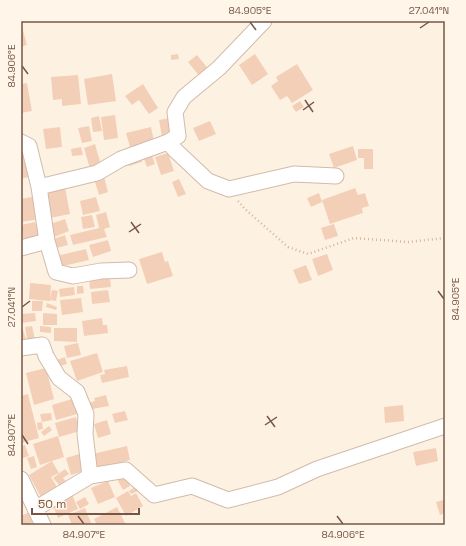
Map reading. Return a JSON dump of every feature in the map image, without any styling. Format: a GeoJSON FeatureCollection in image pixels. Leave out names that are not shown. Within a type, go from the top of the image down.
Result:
{"type":"FeatureCollection","features":[{"type":"Feature","properties":{"kind":"street"},"geometry":{"type":"LineString","coordinates":[[39,187],[97,173],[121,159],[168,142],[178,136],[175,112],[184,97],[219,68],[264,21]]}},
{"type":"Feature","properties":{"kind":"street"},"geometry":{"type":"LineString","coordinates":[[21,142],[29,146],[39,187],[47,241],[56,272],[73,276],[101,271],[129,270]]}},
{"type":"Feature","properties":{"kind":"street"},"geometry":{"type":"LineString","coordinates":[[168,142],[208,181],[229,189],[294,174],[336,176]]}},
{"type":"Feature","properties":{"kind":"street"},"geometry":{"type":"LineString","coordinates":[[21,248],[47,241]]}},
{"type":"Feature","properties":{"kind":"street"},"geometry":{"type":"LineString","coordinates":[[21,348],[42,345],[46,356],[59,378],[77,392],[86,414],[85,434],[90,476]]}},
{"type":"Feature","properties":{"kind":"street"},"geometry":{"type":"LineString","coordinates":[[35,509],[90,476],[126,470],[154,495],[192,486],[228,500],[278,487],[317,469],[445,426]]}},
{"type":"Feature","properties":{"kind":"street"},"geometry":{"type":"LineString","coordinates":[[21,479],[43,525]]}},
{"type":"Feature","properties":{"kind":"path"},"geometry":{"type":"LineString","coordinates":[[229,189],[245,210],[288,247],[308,254],[354,238],[408,242],[445,238]]}},
{"type":"Feature","properties":{"kind":"building"},"geometry":{"type":"Polygon","coordinates":[[[21,23],[27,45],[21,47],[21,23]]]}},
{"type":"Feature","properties":{"kind":"building"},"geometry":{"type":"Polygon","coordinates":[[[178,54],[179,59],[171,60],[171,55],[178,54]]]}},
{"type":"Feature","properties":{"kind":"building"},"geometry":{"type":"Polygon","coordinates":[[[255,54],[268,74],[252,85],[239,65],[255,54]]]}},
{"type":"Feature","properties":{"kind":"building"},"geometry":{"type":"Polygon","coordinates":[[[197,55],[210,71],[201,78],[188,62],[197,55]]]}},
{"type":"Feature","properties":{"kind":"building"},"geometry":{"type":"Polygon","coordinates":[[[297,64],[313,90],[292,103],[287,96],[280,100],[271,86],[278,81],[276,77],[297,64]]]}},
{"type":"Feature","properties":{"kind":"building"},"geometry":{"type":"Polygon","coordinates":[[[112,74],[116,101],[88,105],[84,79],[112,74]]]}},
{"type":"Feature","properties":{"kind":"building"},"geometry":{"type":"Polygon","coordinates":[[[78,75],[81,104],[62,106],[62,99],[53,100],[51,77],[78,75]]]}},
{"type":"Feature","properties":{"kind":"building"},"geometry":{"type":"Polygon","coordinates":[[[27,83],[32,111],[21,113],[21,84],[27,83]]]}},
{"type":"Feature","properties":{"kind":"building"},"geometry":{"type":"Polygon","coordinates":[[[143,84],[158,108],[149,114],[139,100],[132,105],[125,96],[143,84]]]}},
{"type":"Feature","properties":{"kind":"building"},"geometry":{"type":"Polygon","coordinates":[[[300,101],[304,107],[296,112],[292,106],[300,101]]]}},
{"type":"Feature","properties":{"kind":"building"},"geometry":{"type":"Polygon","coordinates":[[[115,115],[118,138],[104,140],[101,117],[115,115]]]}},
{"type":"Feature","properties":{"kind":"building"},"geometry":{"type":"Polygon","coordinates":[[[99,116],[102,131],[93,132],[91,118],[99,116]]]}},
{"type":"Feature","properties":{"kind":"building"},"geometry":{"type":"Polygon","coordinates":[[[170,118],[173,134],[162,137],[159,120],[170,118]]]}},
{"type":"Feature","properties":{"kind":"building"},"geometry":{"type":"Polygon","coordinates":[[[210,121],[216,134],[199,141],[193,128],[210,121]]]}},
{"type":"Feature","properties":{"kind":"building"},"geometry":{"type":"Polygon","coordinates":[[[89,126],[92,141],[82,143],[78,128],[89,126]]]}},
{"type":"Feature","properties":{"kind":"building"},"geometry":{"type":"Polygon","coordinates":[[[60,127],[62,147],[46,149],[43,129],[60,127]]]}},
{"type":"Feature","properties":{"kind":"building"},"geometry":{"type":"Polygon","coordinates":[[[151,127],[154,141],[130,147],[126,133],[151,127]]]}},
{"type":"Feature","properties":{"kind":"building"},"geometry":{"type":"Polygon","coordinates":[[[95,144],[101,165],[90,169],[84,148],[95,144]]]}},
{"type":"Feature","properties":{"kind":"building"},"geometry":{"type":"Polygon","coordinates":[[[353,146],[357,160],[334,168],[329,154],[353,146]]]}},
{"type":"Feature","properties":{"kind":"building"},"geometry":{"type":"Polygon","coordinates":[[[81,147],[83,155],[72,156],[71,149],[81,147]]]}},
{"type":"Feature","properties":{"kind":"building"},"geometry":{"type":"Polygon","coordinates":[[[358,149],[373,149],[373,169],[364,169],[364,158],[358,158],[358,149]]]}},
{"type":"Feature","properties":{"kind":"building"},"geometry":{"type":"Polygon","coordinates":[[[25,150],[32,176],[21,179],[21,151],[25,150]]]}},
{"type":"Feature","properties":{"kind":"building"},"geometry":{"type":"Polygon","coordinates":[[[151,153],[155,164],[147,167],[143,156],[151,153]]]}},
{"type":"Feature","properties":{"kind":"building"},"geometry":{"type":"Polygon","coordinates":[[[168,153],[174,171],[161,175],[155,157],[168,153]]]}},
{"type":"Feature","properties":{"kind":"building"},"geometry":{"type":"Polygon","coordinates":[[[140,155],[142,162],[129,166],[127,158],[140,155]]]}},
{"type":"Feature","properties":{"kind":"building"},"geometry":{"type":"Polygon","coordinates":[[[104,176],[108,192],[99,195],[94,179],[104,176]]]}},
{"type":"Feature","properties":{"kind":"building"},"geometry":{"type":"Polygon","coordinates":[[[179,179],[186,194],[178,197],[172,182],[179,179]]]}},
{"type":"Feature","properties":{"kind":"building"},"geometry":{"type":"Polygon","coordinates":[[[65,187],[70,214],[50,218],[45,191],[65,187]]]}},
{"type":"Feature","properties":{"kind":"building"},"geometry":{"type":"Polygon","coordinates":[[[355,188],[358,195],[365,193],[369,206],[362,208],[363,213],[330,224],[322,200],[355,188]]]}},
{"type":"Feature","properties":{"kind":"building"},"geometry":{"type":"Polygon","coordinates":[[[319,193],[322,202],[311,207],[307,198],[319,193]]]}},
{"type":"Feature","properties":{"kind":"building"},"geometry":{"type":"Polygon","coordinates":[[[36,196],[40,219],[21,222],[21,199],[36,196]]]}},
{"type":"Feature","properties":{"kind":"building"},"geometry":{"type":"Polygon","coordinates":[[[96,197],[100,211],[83,215],[80,201],[96,197]]]}},
{"type":"Feature","properties":{"kind":"building"},"geometry":{"type":"Polygon","coordinates":[[[106,212],[110,227],[104,229],[107,237],[73,245],[70,235],[99,228],[96,215],[106,212]]]}},
{"type":"Feature","properties":{"kind":"building"},"geometry":{"type":"Polygon","coordinates":[[[92,215],[95,227],[83,229],[81,217],[92,215]]]}},
{"type":"Feature","properties":{"kind":"building"},"geometry":{"type":"Polygon","coordinates":[[[65,219],[69,231],[52,238],[47,225],[65,219]]]}},
{"type":"Feature","properties":{"kind":"building"},"geometry":{"type":"Polygon","coordinates":[[[35,222],[40,238],[24,242],[21,225],[35,222]]]}},
{"type":"Feature","properties":{"kind":"building"},"geometry":{"type":"Polygon","coordinates":[[[334,224],[338,236],[325,240],[321,228],[334,224]]]}},
{"type":"Feature","properties":{"kind":"building"},"geometry":{"type":"Polygon","coordinates":[[[65,235],[68,245],[53,249],[51,240],[65,235]]]}},
{"type":"Feature","properties":{"kind":"building"},"geometry":{"type":"Polygon","coordinates":[[[108,240],[111,251],[93,257],[89,245],[108,240]]]}},
{"type":"Feature","properties":{"kind":"building"},"geometry":{"type":"Polygon","coordinates":[[[86,249],[89,260],[59,267],[56,256],[86,249]]]}},
{"type":"Feature","properties":{"kind":"building"},"geometry":{"type":"Polygon","coordinates":[[[162,252],[165,262],[168,261],[173,276],[147,284],[139,259],[162,252]]]}},
{"type":"Feature","properties":{"kind":"building"},"geometry":{"type":"Polygon","coordinates":[[[327,254],[333,270],[318,276],[312,259],[327,254]]]}},
{"type":"Feature","properties":{"kind":"building"},"geometry":{"type":"Polygon","coordinates":[[[306,265],[312,280],[299,284],[293,270],[306,265]]]}},
{"type":"Feature","properties":{"kind":"building"},"geometry":{"type":"Polygon","coordinates":[[[110,277],[111,287],[90,289],[89,279],[110,277]]]}},
{"type":"Feature","properties":{"kind":"building"},"geometry":{"type":"Polygon","coordinates":[[[30,283],[51,285],[50,301],[29,299],[30,283]]]}},
{"type":"Feature","properties":{"kind":"building"},"geometry":{"type":"Polygon","coordinates":[[[77,286],[83,286],[84,293],[77,294],[77,286]]]}},
{"type":"Feature","properties":{"kind":"building"},"geometry":{"type":"Polygon","coordinates":[[[74,287],[75,295],[60,297],[59,289],[74,287]]]}},
{"type":"Feature","properties":{"kind":"building"},"geometry":{"type":"Polygon","coordinates":[[[52,290],[58,291],[56,301],[50,300],[52,290]]]}},
{"type":"Feature","properties":{"kind":"building"},"geometry":{"type":"Polygon","coordinates":[[[108,290],[110,302],[92,304],[91,292],[108,290]]]}},
{"type":"Feature","properties":{"kind":"building"},"geometry":{"type":"Polygon","coordinates":[[[81,298],[83,312],[62,315],[60,300],[81,298]]]}},
{"type":"Feature","properties":{"kind":"building"},"geometry":{"type":"Polygon","coordinates":[[[32,301],[43,301],[42,311],[32,311],[32,301]]]}},
{"type":"Feature","properties":{"kind":"building"},"geometry":{"type":"Polygon","coordinates":[[[47,303],[57,307],[56,310],[46,307],[47,303]]]}},
{"type":"Feature","properties":{"kind":"building"},"geometry":{"type":"Polygon","coordinates":[[[35,313],[36,321],[21,323],[21,314],[35,313]]]}},
{"type":"Feature","properties":{"kind":"building"},"geometry":{"type":"Polygon","coordinates":[[[43,313],[57,314],[57,325],[43,325],[43,313]]]}},
{"type":"Feature","properties":{"kind":"building"},"geometry":{"type":"Polygon","coordinates":[[[102,318],[103,325],[107,325],[108,333],[84,336],[82,321],[102,318]]]}},
{"type":"Feature","properties":{"kind":"building"},"geometry":{"type":"Polygon","coordinates":[[[21,324],[27,342],[21,344],[21,324]]]}},
{"type":"Feature","properties":{"kind":"building"},"geometry":{"type":"Polygon","coordinates":[[[32,326],[36,344],[28,345],[25,327],[32,326]]]}},
{"type":"Feature","properties":{"kind":"building"},"geometry":{"type":"Polygon","coordinates":[[[40,326],[51,327],[51,333],[40,332],[40,326]]]}},
{"type":"Feature","properties":{"kind":"building"},"geometry":{"type":"Polygon","coordinates":[[[54,328],[77,328],[77,342],[54,341],[54,328]]]}},
{"type":"Feature","properties":{"kind":"building"},"geometry":{"type":"Polygon","coordinates":[[[78,343],[81,355],[67,358],[64,346],[78,343]]]}},
{"type":"Feature","properties":{"kind":"building"},"geometry":{"type":"Polygon","coordinates":[[[97,353],[103,372],[77,381],[70,361],[97,353]]]}},
{"type":"Feature","properties":{"kind":"building"},"geometry":{"type":"Polygon","coordinates":[[[65,357],[67,364],[56,367],[54,361],[65,357]]]}},
{"type":"Feature","properties":{"kind":"building"},"geometry":{"type":"Polygon","coordinates":[[[127,366],[129,377],[102,383],[100,375],[105,374],[104,370],[127,366]]]}},
{"type":"Feature","properties":{"kind":"building"},"geometry":{"type":"Polygon","coordinates":[[[46,368],[54,399],[34,405],[26,373],[46,368]]]}},
{"type":"Feature","properties":{"kind":"building"},"geometry":{"type":"Polygon","coordinates":[[[28,394],[39,438],[21,443],[21,396],[28,394]]]}},
{"type":"Feature","properties":{"kind":"building"},"geometry":{"type":"Polygon","coordinates":[[[106,395],[109,406],[87,410],[86,404],[95,401],[94,398],[106,395]]]}},
{"type":"Feature","properties":{"kind":"building"},"geometry":{"type":"Polygon","coordinates":[[[72,399],[77,414],[56,420],[52,405],[72,399]]]}},
{"type":"Feature","properties":{"kind":"building"},"geometry":{"type":"Polygon","coordinates":[[[403,405],[404,421],[385,423],[384,407],[403,405]]]}},
{"type":"Feature","properties":{"kind":"building"},"geometry":{"type":"Polygon","coordinates":[[[125,411],[128,420],[115,423],[112,414],[125,411]]]}},
{"type":"Feature","properties":{"kind":"building"},"geometry":{"type":"Polygon","coordinates":[[[51,413],[52,420],[42,422],[40,414],[51,413]]]}},
{"type":"Feature","properties":{"kind":"building"},"geometry":{"type":"Polygon","coordinates":[[[76,417],[80,431],[59,437],[55,423],[76,417]]]}},
{"type":"Feature","properties":{"kind":"building"},"geometry":{"type":"Polygon","coordinates":[[[107,420],[111,434],[98,438],[94,424],[107,420]]]}},
{"type":"Feature","properties":{"kind":"building"},"geometry":{"type":"Polygon","coordinates":[[[42,422],[43,429],[38,430],[37,423],[42,422]]]}},
{"type":"Feature","properties":{"kind":"building"},"geometry":{"type":"Polygon","coordinates":[[[49,426],[52,430],[44,436],[41,432],[49,426]]]}},
{"type":"Feature","properties":{"kind":"building"},"geometry":{"type":"Polygon","coordinates":[[[58,436],[64,457],[40,465],[33,444],[58,436]]]}},
{"type":"Feature","properties":{"kind":"building"},"geometry":{"type":"Polygon","coordinates":[[[25,445],[29,456],[21,459],[21,446],[25,445]]]}},
{"type":"Feature","properties":{"kind":"building"},"geometry":{"type":"Polygon","coordinates":[[[127,446],[130,460],[123,462],[124,467],[93,474],[88,455],[127,446]]]}},
{"type":"Feature","properties":{"kind":"building"},"geometry":{"type":"Polygon","coordinates":[[[436,448],[438,461],[416,466],[413,452],[436,448]]]}},
{"type":"Feature","properties":{"kind":"building"},"geometry":{"type":"Polygon","coordinates":[[[82,453],[87,470],[71,475],[66,458],[82,453]]]}},
{"type":"Feature","properties":{"kind":"building"},"geometry":{"type":"Polygon","coordinates":[[[34,456],[37,467],[31,469],[27,458],[34,456]]]}},
{"type":"Feature","properties":{"kind":"building"},"geometry":{"type":"Polygon","coordinates":[[[52,461],[59,473],[51,477],[60,492],[43,501],[29,475],[52,461]]]}},
{"type":"Feature","properties":{"kind":"building"},"geometry":{"type":"Polygon","coordinates":[[[65,469],[69,474],[63,478],[67,483],[61,487],[53,478],[65,469]]]}},
{"type":"Feature","properties":{"kind":"building"},"geometry":{"type":"Polygon","coordinates":[[[123,473],[130,486],[123,490],[116,477],[123,473]]]}},
{"type":"Feature","properties":{"kind":"building"},"geometry":{"type":"Polygon","coordinates":[[[108,481],[115,497],[98,504],[91,488],[108,481]]]}},
{"type":"Feature","properties":{"kind":"building"},"geometry":{"type":"Polygon","coordinates":[[[135,487],[138,491],[131,494],[129,491],[135,487]]]}},
{"type":"Feature","properties":{"kind":"building"},"geometry":{"type":"Polygon","coordinates":[[[128,491],[131,496],[136,493],[143,506],[126,516],[116,498],[128,491]]]}},
{"type":"Feature","properties":{"kind":"building"},"geometry":{"type":"Polygon","coordinates":[[[71,492],[78,509],[58,518],[51,501],[71,492]]]}},
{"type":"Feature","properties":{"kind":"building"},"geometry":{"type":"Polygon","coordinates":[[[85,497],[89,504],[80,509],[76,502],[85,497]]]}},
{"type":"Feature","properties":{"kind":"building"},"geometry":{"type":"Polygon","coordinates":[[[443,500],[445,513],[440,515],[436,502],[443,500]]]}},
{"type":"Feature","properties":{"kind":"building"},"geometry":{"type":"Polygon","coordinates":[[[117,507],[126,525],[97,525],[94,519],[117,507]]]}},
{"type":"Feature","properties":{"kind":"building"},"geometry":{"type":"Polygon","coordinates":[[[85,508],[92,525],[72,525],[68,515],[85,508]]]}},
{"type":"Feature","properties":{"kind":"building"},"geometry":{"type":"Polygon","coordinates":[[[30,512],[34,522],[21,525],[21,516],[30,512]]]}}]}
